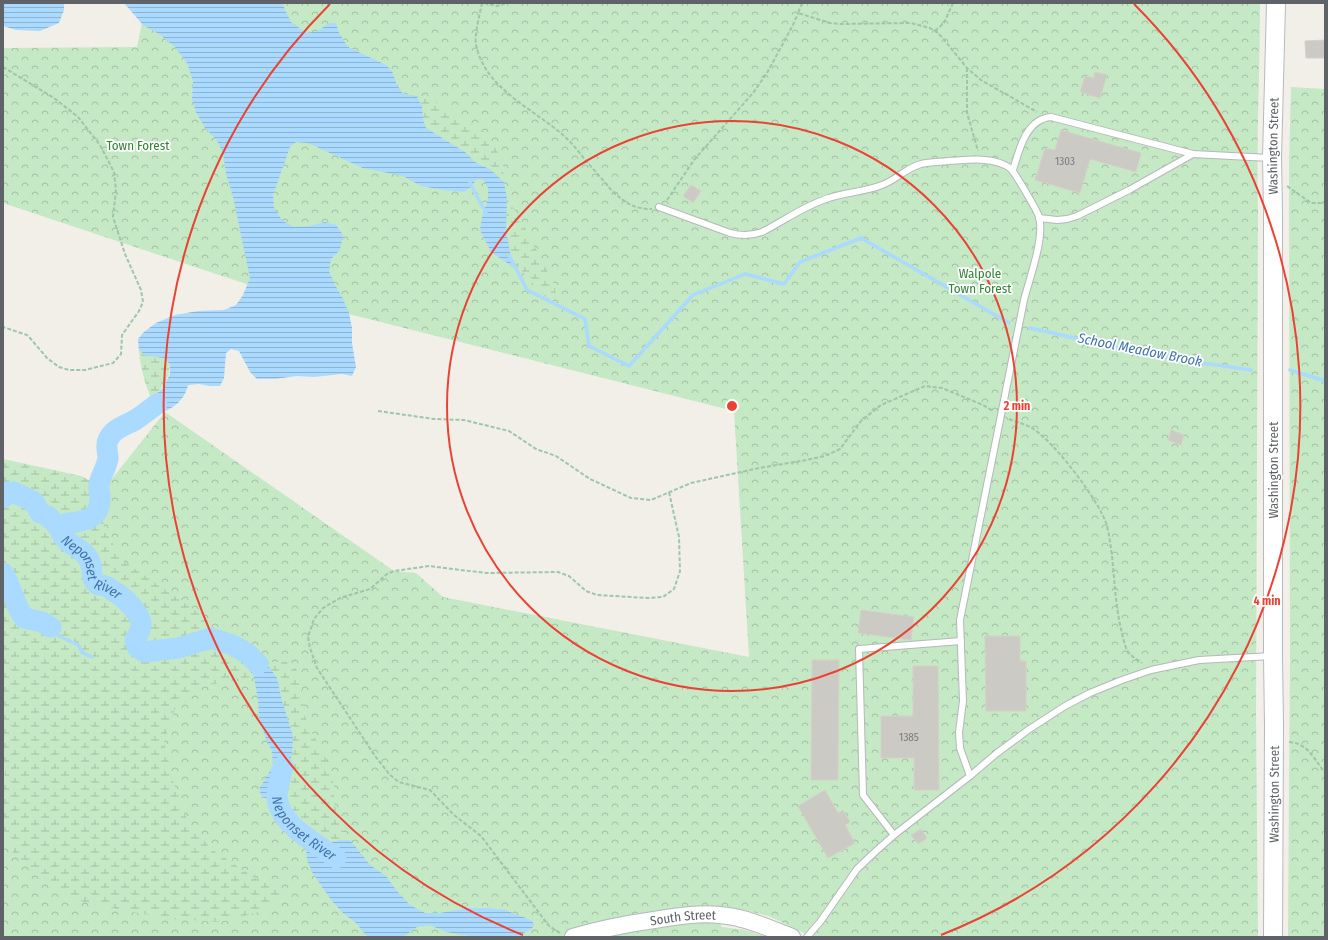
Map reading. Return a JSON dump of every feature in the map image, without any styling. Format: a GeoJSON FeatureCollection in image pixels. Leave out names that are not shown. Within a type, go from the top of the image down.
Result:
{"type":"FeatureCollection","features":[{"type":"Feature","properties":{"kind":"main road","name":"Washington Street"},"geometry":{"type":"LineString","coordinates":[[1273,937],[1274,741],[1272,158],[1276,3]]}},
{"type":"Feature","properties":{"kind":"street","name":"South Street"},"geometry":{"type":"LineString","coordinates":[[567,935],[671,917],[702,915],[728,916],[765,926],[792,937]]}},
{"type":"Feature","properties":{"kind":"lane"},"geometry":{"type":"LineString","coordinates":[[1013,170],[1030,127],[1038,120],[1047,117],[1058,118],[1193,154],[1272,158]]}},
{"type":"Feature","properties":{"kind":"lane"},"geometry":{"type":"LineString","coordinates":[[1039,218],[1057,220],[1077,216],[1129,190],[1193,154]]}},
{"type":"Feature","properties":{"kind":"lane"},"geometry":{"type":"LineString","coordinates":[[659,207],[730,233],[752,235],[762,232],[830,197],[883,185],[920,164],[980,160],[998,163],[1013,170],[1039,218],[1038,245],[1024,300],[960,620],[964,701],[959,732],[960,748],[970,776]]}},
{"type":"Feature","properties":{"kind":"lane"},"geometry":{"type":"LineString","coordinates":[[894,835],[863,795],[859,649],[961,641]]}},
{"type":"Feature","properties":{"kind":"lane"},"geometry":{"type":"LineString","coordinates":[[807,937],[820,922],[857,869],[894,835],[997,753],[1028,730],[1065,706],[1090,693],[1151,670],[1199,660],[1273,656]]}},
{"type":"Feature","properties":{"kind":"path"},"geometry":{"type":"LineString","coordinates":[[506,3],[497,6],[483,3],[475,37],[478,52],[484,64],[496,80],[513,97],[566,138],[612,191],[620,198],[638,209],[653,209],[659,207],[668,200],[694,160],[753,93],[767,73],[793,25],[802,3]]}},
{"type":"Feature","properties":{"kind":"path"},"geometry":{"type":"LineString","coordinates":[[935,31],[944,23],[953,3]]}},
{"type":"Feature","properties":{"kind":"path"},"geometry":{"type":"LineString","coordinates":[[798,13],[830,23],[911,23],[930,28],[935,31],[967,68],[981,80],[1047,117]]}},
{"type":"Feature","properties":{"kind":"path"},"geometry":{"type":"LineString","coordinates":[[3,67],[54,98],[78,117],[100,145],[114,172],[116,190],[114,217],[125,254],[141,290],[143,302],[139,311],[122,335],[121,354],[113,363],[85,370],[69,370],[59,367],[47,358],[27,335],[3,327]]}},
{"type":"Feature","properties":{"kind":"path"},"geometry":{"type":"LineString","coordinates":[[967,68],[967,113],[980,160]]}},
{"type":"Feature","properties":{"kind":"path"},"geometry":{"type":"LineString","coordinates":[[1272,179],[1285,184],[1311,202],[1325,203]]}},
{"type":"Feature","properties":{"kind":"path"},"geometry":{"type":"LineString","coordinates":[[378,411],[434,419],[464,420],[509,431],[536,448],[556,456],[590,479],[631,498],[651,500],[691,483],[759,468],[801,462],[825,456],[840,449],[861,421],[881,404],[926,386],[942,388],[983,405],[1001,416],[1032,428],[1053,445],[1082,482],[1102,513],[1107,524],[1119,621],[1123,640],[1129,652],[1151,670]]}},
{"type":"Feature","properties":{"kind":"path"},"geometry":{"type":"LineString","coordinates":[[567,935],[549,926],[482,836],[454,815],[430,790],[399,782],[390,775],[375,756],[317,668],[308,637],[314,619],[323,608],[340,598],[370,589],[394,571],[429,566],[486,573],[558,572],[569,576],[586,591],[596,595],[648,598],[663,597],[674,590],[680,571],[679,537],[669,492]]}},
{"type":"Feature","properties":{"kind":"path"},"geometry":{"type":"LineString","coordinates":[[1274,741],[1295,742],[1302,744],[1325,773]]}},
{"type":"Feature","properties":{"kind":"green space","name":"Walpole Town Forest"},"geometry":{"type":"Polygon","coordinates":[[[146,3],[1260,3],[1257,160],[1256,715],[1258,937],[812,937],[771,917],[745,910],[710,907],[722,927],[745,930],[767,937],[3,937],[3,483],[92,504],[165,412],[394,571],[416,573],[443,597],[749,657],[734,411],[297,301],[3,203],[3,48],[137,47],[146,3]]]}},
{"type":"Feature","properties":{"kind":"green space"},"geometry":{"type":"Polygon","coordinates":[[[282,3],[291,22],[306,33],[318,31],[329,23],[336,23],[339,33],[348,47],[386,65],[392,71],[396,83],[402,93],[433,100],[462,120],[482,129],[494,144],[503,164],[504,182],[491,170],[481,169],[280,32],[282,3]]]}},
{"type":"Feature","properties":{"kind":"green space"},"geometry":{"type":"Polygon","coordinates":[[[1291,87],[1325,89],[1325,937],[1288,937],[1290,655],[1289,162],[1291,87]]]}},
{"type":"Feature","properties":{"kind":"green space"},"geometry":{"type":"Polygon","coordinates":[[[507,199],[520,218],[555,286],[556,297],[551,303],[529,279],[512,254],[506,229],[507,199]]]}},
{"type":"Feature","properties":{"kind":"green space"},"geometry":{"type":"Polygon","coordinates":[[[156,323],[163,358],[170,364],[165,383],[151,398],[142,369],[138,339],[144,332],[156,323]]]}},
{"type":"Feature","properties":{"kind":"green space"},"geometry":{"type":"Polygon","coordinates":[[[3,459],[81,476],[99,485],[104,527],[122,560],[205,617],[221,641],[235,646],[254,677],[233,679],[203,687],[175,709],[164,742],[172,778],[186,817],[211,849],[255,878],[281,887],[284,897],[263,911],[220,922],[173,919],[75,900],[15,856],[3,829],[3,787],[5,771],[3,768],[3,459]]]}},
{"type":"Feature","properties":{"kind":"green space"},"geometry":{"type":"Polygon","coordinates":[[[266,662],[286,662],[296,669],[301,677],[304,714],[311,731],[330,766],[338,820],[341,829],[350,840],[340,840],[329,843],[323,840],[296,822],[283,806],[282,794],[287,776],[266,662]]]}},
{"type":"Feature","properties":{"kind":"water"},"geometry":{"type":"Polygon","coordinates":[[[3,3],[64,3],[64,10],[59,23],[40,31],[16,30],[3,26],[3,3]]]}},
{"type":"Feature","properties":{"kind":"water"},"geometry":{"type":"Polygon","coordinates":[[[124,3],[282,3],[291,22],[306,33],[318,31],[329,23],[336,23],[339,33],[348,47],[386,65],[392,71],[396,83],[402,93],[417,97],[422,106],[423,120],[426,128],[465,152],[475,162],[491,170],[504,182],[507,199],[506,232],[513,267],[491,252],[480,230],[482,217],[488,199],[488,188],[483,179],[476,180],[472,186],[464,192],[421,186],[403,176],[363,168],[308,143],[296,142],[290,147],[273,195],[274,208],[282,220],[294,227],[309,226],[325,222],[336,225],[343,235],[340,250],[331,259],[329,271],[349,313],[356,367],[352,376],[342,374],[314,377],[297,376],[275,379],[257,379],[250,372],[239,351],[231,349],[226,353],[224,378],[220,386],[199,384],[188,385],[183,397],[173,407],[161,413],[134,420],[151,398],[163,388],[170,374],[170,364],[163,358],[144,355],[139,349],[138,339],[144,332],[156,323],[175,315],[198,311],[224,310],[236,305],[243,295],[250,278],[233,197],[226,174],[223,153],[216,139],[205,128],[196,112],[192,99],[193,81],[187,63],[175,47],[159,34],[143,25],[124,3]]]}},
{"type":"Feature","properties":{"kind":"water"},"geometry":{"type":"Polygon","coordinates":[[[247,645],[257,650],[277,678],[293,736],[292,754],[287,776],[277,794],[269,799],[262,797],[259,789],[273,766],[272,751],[259,718],[254,677],[235,646],[247,645]]]}},
{"type":"Feature","properties":{"kind":"water"},"geometry":{"type":"Polygon","coordinates":[[[317,838],[329,843],[340,840],[350,840],[370,865],[386,876],[396,890],[410,905],[425,913],[440,913],[468,908],[505,910],[531,920],[534,924],[532,929],[515,937],[475,937],[446,932],[430,925],[417,927],[406,935],[399,937],[369,937],[331,900],[312,872],[307,860],[306,849],[312,841],[317,838]]]}},
{"type":"Feature","properties":{"kind":"building"},"geometry":{"type":"Polygon","coordinates":[[[1325,40],[1325,58],[1306,58],[1305,41],[1325,40]]]}},
{"type":"Feature","properties":{"kind":"building"},"geometry":{"type":"Polygon","coordinates":[[[1095,72],[1107,75],[1100,98],[1080,92],[1085,76],[1094,78],[1095,72]]]}},
{"type":"Feature","properties":{"kind":"building"},"geometry":{"type":"Polygon","coordinates":[[[1061,130],[1141,153],[1136,172],[1090,159],[1080,193],[1035,180],[1045,148],[1055,150],[1061,130]]]}},
{"type":"Feature","properties":{"kind":"building"},"geometry":{"type":"Polygon","coordinates":[[[691,185],[701,191],[693,203],[683,196],[691,185]]]}},
{"type":"Feature","properties":{"kind":"building"},"geometry":{"type":"Polygon","coordinates":[[[1171,430],[1184,435],[1181,445],[1168,440],[1171,430]]]}},
{"type":"Feature","properties":{"kind":"building"},"geometry":{"type":"Polygon","coordinates":[[[861,610],[914,617],[911,640],[858,633],[861,610]]]}},
{"type":"Feature","properties":{"kind":"building"},"geometry":{"type":"Polygon","coordinates":[[[985,636],[1020,636],[1020,661],[1026,661],[1026,711],[986,711],[985,636]]]}},
{"type":"Feature","properties":{"kind":"building"},"geometry":{"type":"Polygon","coordinates":[[[812,660],[839,660],[838,780],[811,780],[812,660]]]}},
{"type":"Feature","properties":{"kind":"building"},"geometry":{"type":"Polygon","coordinates":[[[913,666],[938,666],[939,790],[914,790],[914,758],[881,758],[881,716],[913,716],[913,666]]]}},
{"type":"Feature","properties":{"kind":"building"},"geometry":{"type":"Polygon","coordinates":[[[825,790],[838,813],[843,810],[850,822],[845,825],[855,843],[828,858],[798,806],[825,790]]]}},
{"type":"Feature","properties":{"kind":"building"},"geometry":{"type":"Polygon","coordinates":[[[921,829],[927,838],[918,844],[911,835],[921,829]]]}},
{"type":"Feature","properties":{"kind":"waterway","name":"School Meadow Brook"},"geometry":{"type":"LineString","coordinates":[[470,183],[486,213]]}},
{"type":"Feature","properties":{"kind":"waterway","name":"School Meadow Brook"},"geometry":{"type":"LineString","coordinates":[[510,257],[527,290],[585,319],[589,346],[629,366],[693,295],[745,274],[784,284],[800,262],[861,238],[1009,323]]}},
{"type":"Feature","properties":{"kind":"waterway","name":"School Meadow Brook"},"geometry":{"type":"LineString","coordinates":[[1030,328],[1155,356],[1251,370]]}},
{"type":"Feature","properties":{"kind":"waterway","name":"School Meadow Brook"},"geometry":{"type":"LineString","coordinates":[[1290,370],[1325,381]]}},
{"type":"Feature","properties":{"kind":"waterway","name":"Neponset River"},"geometry":{"type":"LineString","coordinates":[[157,404],[135,420],[116,430],[110,436],[107,444],[108,458],[99,484],[99,507],[93,516],[88,519],[64,524],[60,529],[62,535],[87,557],[91,565],[92,577],[95,582],[117,593],[127,601],[135,611],[141,625],[135,639],[137,647],[144,652],[178,648],[211,638],[235,646],[248,654],[258,664]]}},
{"type":"Feature","properties":{"kind":"waterway"},"geometry":{"type":"LineString","coordinates":[[3,498],[8,492],[13,492],[34,502],[40,513],[48,516],[60,529]]}},
{"type":"Feature","properties":{"kind":"waterway"},"geometry":{"type":"LineString","coordinates":[[3,573],[24,618],[42,622],[51,627]]}},
{"type":"Feature","properties":{"kind":"waterway"},"geometry":{"type":"LineString","coordinates":[[51,627],[59,636],[78,645],[83,653],[92,657]]}},
{"type":"Feature","properties":{"kind":"waterway","name":"Neponset River"},"geometry":{"type":"LineString","coordinates":[[283,766],[277,794],[278,804],[283,814],[290,823],[308,839],[336,858]]}},
{"type":"Feature","properties":{"kind":"park label","name":"Town Forest"},"geometry":{"type":"Point","coordinates":[138,145]}}]}
